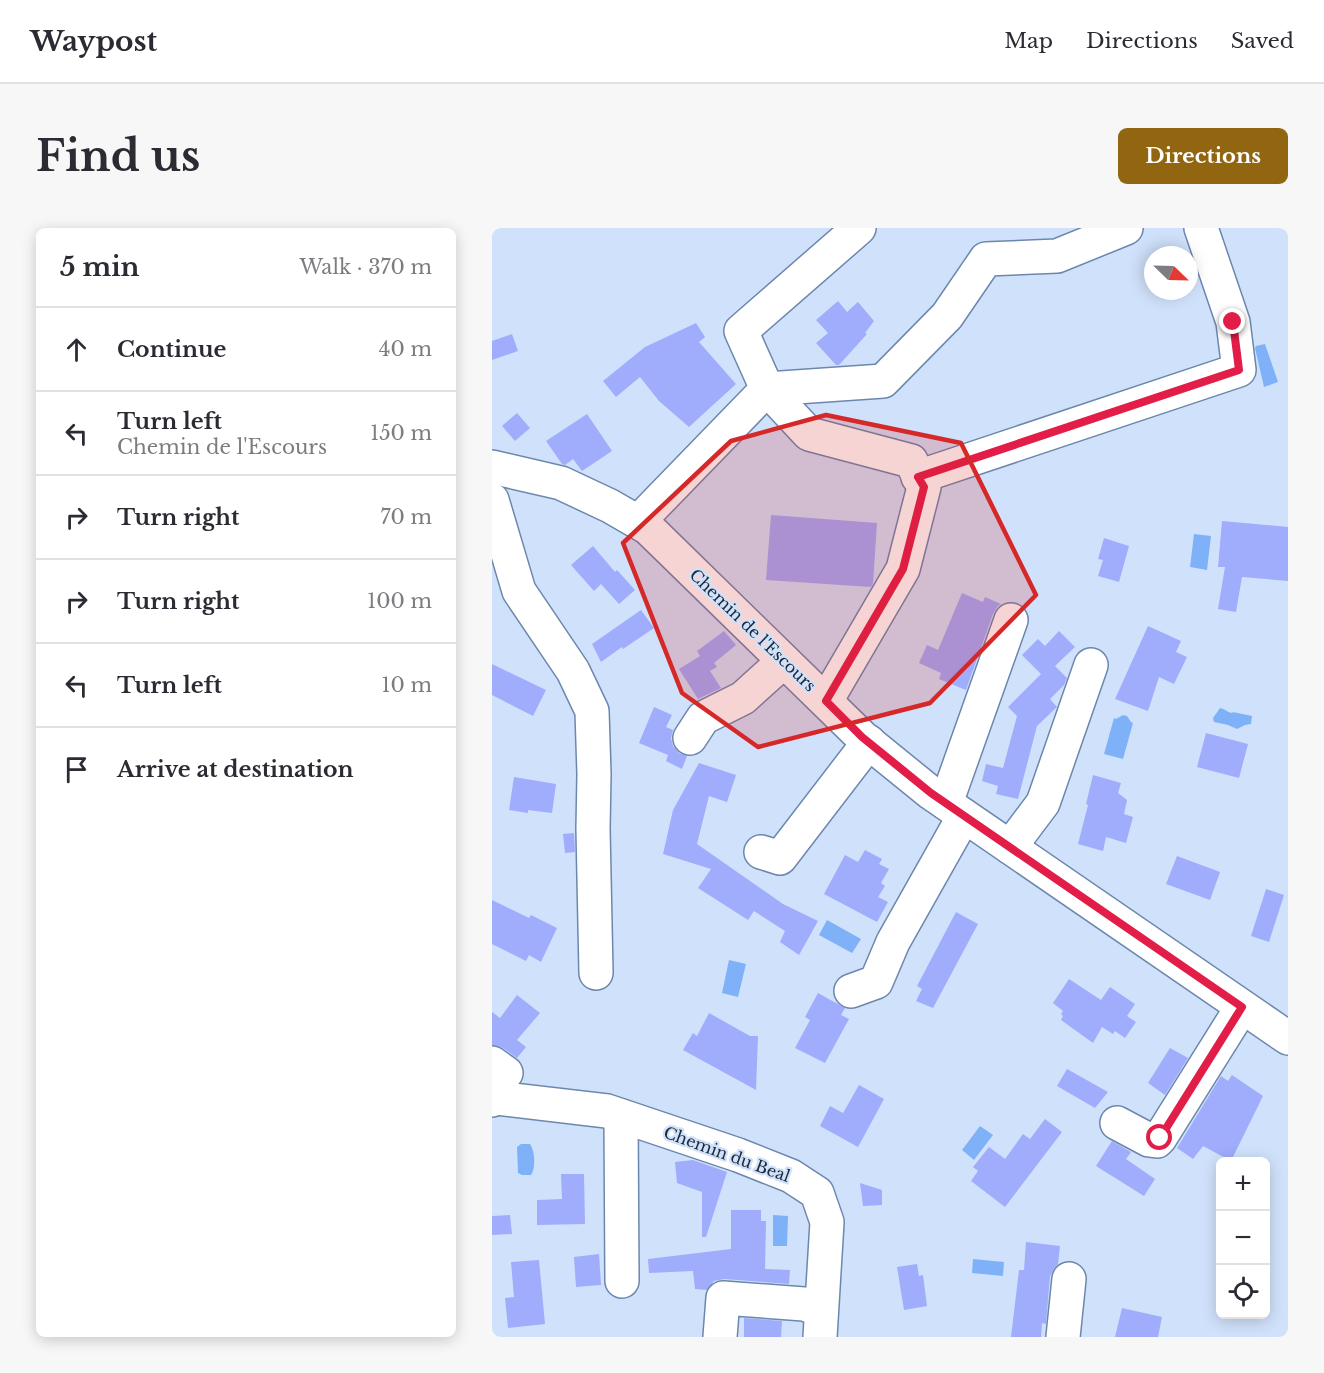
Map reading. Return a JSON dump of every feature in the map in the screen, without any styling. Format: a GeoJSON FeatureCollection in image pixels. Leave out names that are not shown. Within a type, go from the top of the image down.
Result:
{"type":"FeatureCollection","features":[{"type":"Feature","properties":{"kind":"street"},"geometry":{"type":"LineString","coordinates":[[826,701],[903,569],[924,487],[911,461],[809,434],[767,389],[741,331],[859,228]]}},
{"type":"Feature","properties":{"kind":"street"},"geometry":{"type":"LineString","coordinates":[[638,522],[767,389],[883,381],[947,316],[986,259],[1057,256],[1126,228]]}},
{"type":"Feature","properties":{"kind":"street"},"geometry":{"type":"LineString","coordinates":[[918,477],[1239,370],[1233,322],[1201,228]]}},
{"type":"Feature","properties":{"kind":"street","name":"Chemin de l'Escours"},"geometry":{"type":"LineString","coordinates":[[492,467],[561,483],[610,506],[648,528],[868,742],[931,793],[1288,1038]]}},
{"type":"Feature","properties":{"kind":"street"},"geometry":{"type":"LineString","coordinates":[[492,500],[519,591],[573,671],[592,711],[596,973]]}},
{"type":"Feature","properties":{"kind":"street"},"geometry":{"type":"LineString","coordinates":[[851,991],[876,982],[955,809],[1011,620]]}},
{"type":"Feature","properties":{"kind":"street"},"geometry":{"type":"LineString","coordinates":[[690,738],[703,718],[743,698],[784,661]]}},
{"type":"Feature","properties":{"kind":"street"},"geometry":{"type":"LineString","coordinates":[[1010,847],[1042,803],[1091,665]]}},
{"type":"Feature","properties":{"kind":"street"},"geometry":{"type":"LineString","coordinates":[[761,852],[780,858],[868,742]]}},
{"type":"Feature","properties":{"kind":"street"},"geometry":{"type":"LineString","coordinates":[[1117,1124],[1149,1140],[1157,1141],[1242,1007]]}},
{"type":"Feature","properties":{"kind":"street","name":"Chemin du Beal"},"geometry":{"type":"LineString","coordinates":[[497,1079],[497,1098],[607,1111],[738,1155],[790,1176],[817,1193],[827,1222],[821,1324]]}},
{"type":"Feature","properties":{"kind":"street"},"geometry":{"type":"LineString","coordinates":[[621,1116],[622,1281]]}},
{"type":"Feature","properties":{"kind":"street"},"geometry":{"type":"LineString","coordinates":[[1063,1337],[1069,1279]]}},
{"type":"Feature","properties":{"kind":"street"},"geometry":{"type":"LineString","coordinates":[[720,1337],[723,1298],[804,1304],[821,1324]]}},
{"type":"Feature","properties":{"kind":"highlighted area"},"geometry":{"type":"Polygon","coordinates":[[[826,415],[961,443],[1036,595],[930,703],[758,747],[682,693],[623,543],[731,441],[826,415]]]}},
{"type":"Feature","properties":{"kind":"water"},"geometry":{"type":"Polygon","coordinates":[[[1265,344],[1278,382],[1264,387],[1255,348],[1265,344]]]}},
{"type":"Feature","properties":{"kind":"water"},"geometry":{"type":"Polygon","coordinates":[[[1194,534],[1211,536],[1207,570],[1190,567],[1194,534]]]}},
{"type":"Feature","properties":{"kind":"water"},"geometry":{"type":"Polygon","coordinates":[[[1220,708],[1232,713],[1252,716],[1251,724],[1237,729],[1214,722],[1213,718],[1220,708]]]}},
{"type":"Feature","properties":{"kind":"water"},"geometry":{"type":"Polygon","coordinates":[[[1123,715],[1133,723],[1123,759],[1104,754],[1114,718],[1123,715]]]}},
{"type":"Feature","properties":{"kind":"water"},"geometry":{"type":"Polygon","coordinates":[[[827,920],[861,939],[852,953],[819,935],[827,920]]]}},
{"type":"Feature","properties":{"kind":"water"},"geometry":{"type":"Polygon","coordinates":[[[729,960],[746,964],[738,997],[722,993],[729,960]]]}},
{"type":"Feature","properties":{"kind":"water"},"geometry":{"type":"Polygon","coordinates":[[[980,1126],[993,1135],[974,1160],[962,1150],[980,1126]]]}},
{"type":"Feature","properties":{"kind":"water"},"geometry":{"type":"Polygon","coordinates":[[[521,1144],[530,1144],[533,1151],[534,1164],[531,1175],[518,1173],[517,1147],[521,1144]]]}},
{"type":"Feature","properties":{"kind":"water"},"geometry":{"type":"Polygon","coordinates":[[[773,1215],[788,1216],[787,1246],[773,1246],[773,1215]]]}},
{"type":"Feature","properties":{"kind":"water"},"geometry":{"type":"Polygon","coordinates":[[[973,1259],[1004,1262],[1003,1276],[972,1273],[973,1259]]]}},
{"type":"Feature","properties":{"kind":"building"},"geometry":{"type":"Polygon","coordinates":[[[838,301],[847,312],[858,302],[874,321],[865,333],[867,334],[839,365],[836,365],[816,343],[828,333],[816,320],[838,301]]]}},
{"type":"Feature","properties":{"kind":"building"},"geometry":{"type":"Polygon","coordinates":[[[696,323],[705,337],[699,342],[736,384],[689,427],[659,401],[640,377],[616,397],[603,381],[645,347],[696,323]]]}},
{"type":"Feature","properties":{"kind":"building"},"geometry":{"type":"Polygon","coordinates":[[[512,334],[518,351],[492,360],[492,341],[512,334]]]}},
{"type":"Feature","properties":{"kind":"building"},"geometry":{"type":"Polygon","coordinates":[[[517,413],[530,428],[515,441],[502,426],[517,413]]]}},
{"type":"Feature","properties":{"kind":"building"},"geometry":{"type":"Polygon","coordinates":[[[587,414],[612,451],[582,471],[573,459],[565,465],[562,464],[546,441],[587,414]]]}},
{"type":"Feature","properties":{"kind":"building"},"geometry":{"type":"Polygon","coordinates":[[[771,515],[877,523],[871,587],[766,580],[771,515]]]}},
{"type":"Feature","properties":{"kind":"building"},"geometry":{"type":"Polygon","coordinates":[[[1222,521],[1288,527],[1288,581],[1242,577],[1236,612],[1218,609],[1225,567],[1218,567],[1222,521]]]}},
{"type":"Feature","properties":{"kind":"building"},"geometry":{"type":"Polygon","coordinates":[[[1104,538],[1129,546],[1119,582],[1098,576],[1103,560],[1098,559],[1104,538]]]}},
{"type":"Feature","properties":{"kind":"building"},"geometry":{"type":"Polygon","coordinates":[[[593,546],[615,572],[617,570],[635,590],[619,604],[601,584],[594,591],[571,565],[593,546]]]}},
{"type":"Feature","properties":{"kind":"building"},"geometry":{"type":"Polygon","coordinates":[[[962,593],[983,602],[985,597],[1001,604],[993,614],[966,690],[939,679],[941,673],[919,663],[927,645],[938,650],[962,593]]]}},
{"type":"Feature","properties":{"kind":"building"},"geometry":{"type":"Polygon","coordinates":[[[641,610],[654,628],[601,662],[592,644],[641,610]]]}},
{"type":"Feature","properties":{"kind":"building"},"geometry":{"type":"Polygon","coordinates":[[[1148,626],[1181,641],[1176,652],[1187,657],[1174,684],[1159,677],[1148,711],[1115,699],[1148,626]]]}},
{"type":"Feature","properties":{"kind":"building"},"geometry":{"type":"Polygon","coordinates":[[[724,631],[736,645],[714,663],[717,667],[710,671],[721,688],[698,699],[679,669],[700,656],[697,651],[724,631]]]}},
{"type":"Feature","properties":{"kind":"building"},"geometry":{"type":"Polygon","coordinates":[[[1059,631],[1075,647],[1055,666],[1067,678],[1064,685],[1050,699],[1057,707],[1037,726],[1018,799],[996,794],[998,786],[982,781],[986,764],[1003,768],[1017,716],[1008,707],[1041,674],[1022,655],[1038,639],[1045,646],[1059,631]]]}},
{"type":"Feature","properties":{"kind":"building"},"geometry":{"type":"Polygon","coordinates":[[[492,664],[546,690],[533,716],[492,695],[492,664]]]}},
{"type":"Feature","properties":{"kind":"building"},"geometry":{"type":"Polygon","coordinates":[[[654,707],[672,715],[666,727],[673,730],[671,738],[673,746],[679,753],[687,756],[682,769],[666,761],[668,755],[639,743],[654,707]]]}},
{"type":"Feature","properties":{"kind":"building"},"geometry":{"type":"Polygon","coordinates":[[[1206,733],[1248,744],[1239,778],[1197,767],[1206,733]]]}},
{"type":"Feature","properties":{"kind":"building"},"geometry":{"type":"Polygon","coordinates":[[[699,763],[736,775],[727,802],[709,796],[697,844],[783,904],[818,921],[799,955],[780,942],[785,931],[754,911],[748,920],[698,888],[711,869],[663,854],[673,810],[699,763]]]}},
{"type":"Feature","properties":{"kind":"building"},"geometry":{"type":"Polygon","coordinates":[[[1093,775],[1121,783],[1118,793],[1127,800],[1124,814],[1133,817],[1126,843],[1106,837],[1103,851],[1078,844],[1093,775]]]}},
{"type":"Feature","properties":{"kind":"building"},"geometry":{"type":"Polygon","coordinates":[[[514,777],[556,784],[552,813],[509,810],[514,777]]]}},
{"type":"Feature","properties":{"kind":"building"},"geometry":{"type":"Polygon","coordinates":[[[574,833],[575,852],[565,853],[563,834],[574,833]]]}},
{"type":"Feature","properties":{"kind":"building"},"geometry":{"type":"Polygon","coordinates":[[[865,850],[882,859],[879,864],[889,869],[881,883],[885,886],[878,897],[888,902],[877,922],[824,894],[845,855],[858,862],[865,850]]]}},
{"type":"Feature","properties":{"kind":"building"},"geometry":{"type":"Polygon","coordinates":[[[1177,856],[1220,872],[1210,900],[1166,884],[1177,856]]]}},
{"type":"Feature","properties":{"kind":"building"},"geometry":{"type":"Polygon","coordinates":[[[1266,889],[1284,895],[1269,942],[1251,936],[1266,889]]]}},
{"type":"Feature","properties":{"kind":"building"},"geometry":{"type":"Polygon","coordinates":[[[492,900],[529,918],[531,915],[557,928],[541,962],[529,955],[526,961],[492,944],[492,900]]]}},
{"type":"Feature","properties":{"kind":"building"},"geometry":{"type":"Polygon","coordinates":[[[956,912],[978,924],[933,1008],[916,1001],[922,989],[917,986],[956,912]]]}},
{"type":"Feature","properties":{"kind":"building"},"geometry":{"type":"Polygon","coordinates":[[[1069,979],[1101,1000],[1110,987],[1135,1004],[1127,1016],[1136,1022],[1125,1038],[1115,1031],[1113,1034],[1102,1027],[1093,1043],[1061,1020],[1063,1011],[1053,1003],[1069,979]]]}},
{"type":"Feature","properties":{"kind":"building"},"geometry":{"type":"Polygon","coordinates":[[[818,993],[845,1008],[841,1015],[849,1019],[825,1063],[795,1048],[810,1020],[805,1017],[818,993]]]}},
{"type":"Feature","properties":{"kind":"building"},"geometry":{"type":"Polygon","coordinates":[[[517,995],[540,1013],[517,1040],[526,1047],[517,1058],[503,1048],[492,1045],[492,1012],[500,1018],[517,995]]]}},
{"type":"Feature","properties":{"kind":"building"},"geometry":{"type":"Polygon","coordinates":[[[709,1013],[750,1036],[758,1036],[756,1090],[683,1050],[693,1033],[697,1036],[709,1013]]]}},
{"type":"Feature","properties":{"kind":"building"},"geometry":{"type":"Polygon","coordinates":[[[1170,1048],[1188,1058],[1165,1095],[1148,1083],[1170,1048]]]}},
{"type":"Feature","properties":{"kind":"building"},"geometry":{"type":"Polygon","coordinates":[[[1067,1069],[1108,1092],[1095,1108],[1057,1086],[1067,1069]]]}},
{"type":"Feature","properties":{"kind":"building"},"geometry":{"type":"Polygon","coordinates":[[[1232,1075],[1263,1096],[1233,1157],[1224,1157],[1203,1146],[1193,1159],[1177,1148],[1221,1076],[1228,1081],[1232,1075]]]}},
{"type":"Feature","properties":{"kind":"building"},"geometry":{"type":"Polygon","coordinates":[[[859,1085],[884,1099],[858,1147],[820,1126],[830,1106],[843,1113],[859,1085]]]}},
{"type":"Feature","properties":{"kind":"building"},"geometry":{"type":"Polygon","coordinates":[[[1045,1119],[1062,1132],[1005,1207],[971,1181],[978,1171],[973,1167],[989,1147],[1005,1159],[1023,1134],[1030,1139],[1045,1119]]]}},
{"type":"Feature","properties":{"kind":"building"},"geometry":{"type":"Polygon","coordinates":[[[1112,1141],[1131,1152],[1126,1159],[1155,1179],[1144,1196],[1096,1166],[1112,1141]]]}},
{"type":"Feature","properties":{"kind":"building"},"geometry":{"type":"Polygon","coordinates":[[[693,1160],[727,1172],[706,1237],[702,1237],[702,1192],[677,1183],[675,1162],[693,1160]]]}},
{"type":"Feature","properties":{"kind":"building"},"geometry":{"type":"Polygon","coordinates":[[[561,1174],[584,1174],[585,1224],[537,1225],[537,1200],[562,1199],[561,1174]]]}},
{"type":"Feature","properties":{"kind":"building"},"geometry":{"type":"Polygon","coordinates":[[[860,1183],[882,1190],[882,1205],[863,1206],[860,1183]]]}},
{"type":"Feature","properties":{"kind":"building"},"geometry":{"type":"Polygon","coordinates":[[[731,1210],[761,1210],[761,1221],[766,1221],[765,1269],[790,1270],[789,1284],[724,1279],[714,1281],[707,1290],[695,1289],[693,1271],[649,1273],[648,1259],[731,1249],[731,1210]]]}},
{"type":"Feature","properties":{"kind":"building"},"geometry":{"type":"Polygon","coordinates":[[[510,1215],[512,1234],[492,1235],[492,1216],[510,1215]]]}},
{"type":"Feature","properties":{"kind":"building"},"geometry":{"type":"Polygon","coordinates":[[[1026,1242],[1060,1246],[1058,1264],[1050,1276],[1046,1324],[1042,1323],[1041,1337],[1011,1337],[1019,1270],[1024,1270],[1026,1242]]]}},
{"type":"Feature","properties":{"kind":"building"},"geometry":{"type":"Polygon","coordinates":[[[599,1254],[601,1285],[576,1287],[574,1257],[599,1254]]]}},
{"type":"Feature","properties":{"kind":"building"},"geometry":{"type":"Polygon","coordinates":[[[539,1260],[545,1324],[508,1328],[505,1298],[514,1297],[511,1262],[539,1260]]]}},
{"type":"Feature","properties":{"kind":"building"},"geometry":{"type":"Polygon","coordinates":[[[917,1264],[919,1276],[923,1275],[927,1306],[904,1310],[897,1267],[917,1264]]]}},
{"type":"Feature","properties":{"kind":"building"},"geometry":{"type":"Polygon","coordinates":[[[1122,1308],[1162,1317],[1158,1337],[1115,1337],[1122,1308]]]}},
{"type":"Feature","properties":{"kind":"building"},"geometry":{"type":"Polygon","coordinates":[[[744,1318],[782,1321],[781,1337],[744,1337],[744,1318]]]}},
{"type":"Feature","properties":{"kind":"route"},"geometry":{"type":"LineString","coordinates":[[1160,1138],[1242,1007],[931,793],[862,737],[826,701],[903,569],[924,487],[918,477],[1239,370],[1233,322]]}}]}
